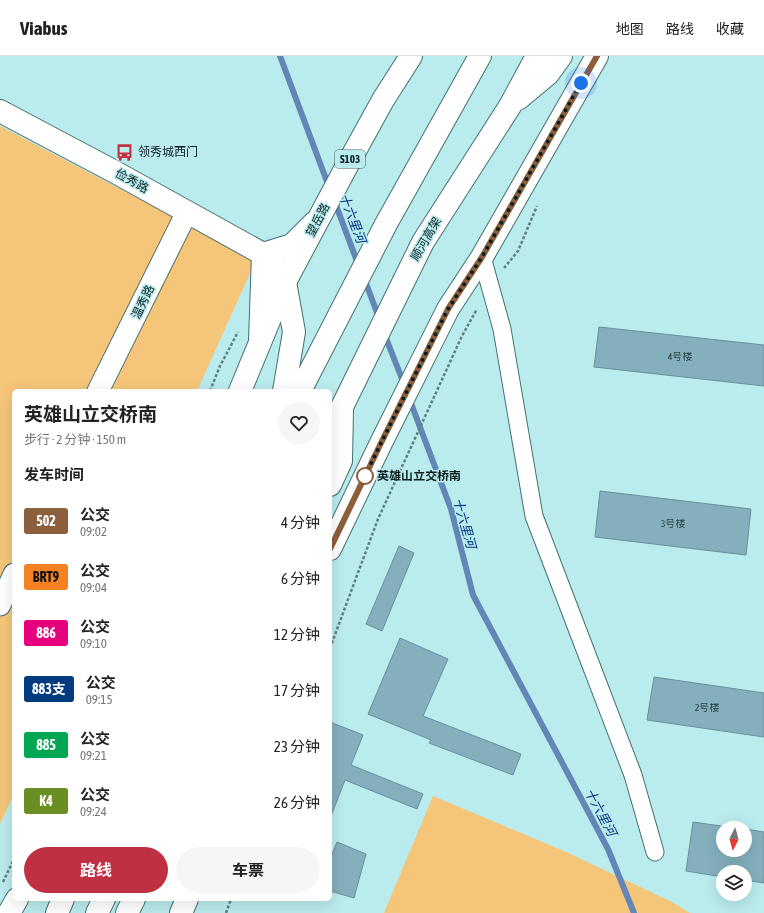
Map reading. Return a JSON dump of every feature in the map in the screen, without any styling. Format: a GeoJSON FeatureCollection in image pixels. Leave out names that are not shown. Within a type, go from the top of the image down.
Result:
{"type":"FeatureCollection","features":[{"type":"Feature","properties":{"kind":"main road","name":"望岳路"},"geometry":{"type":"LineString","coordinates":[[241,389],[285,282],[383,100],[411,56]]}},
{"type":"Feature","properties":{"kind":"main road"},"geometry":{"type":"LineString","coordinates":[[452,104],[462,56]]}},
{"type":"Feature","properties":{"kind":"main road"},"geometry":{"type":"LineString","coordinates":[[301,389],[386,224],[480,56]]}},
{"type":"Feature","properties":{"kind":"main road","name":"顺河高架"},"geometry":{"type":"LineString","coordinates":[[332,425],[423,242],[510,106],[537,56]]}},
{"type":"Feature","properties":{"kind":"main road"},"geometry":{"type":"LineString","coordinates":[[510,106],[548,74],[561,56]]}},
{"type":"Feature","properties":{"kind":"main road"},"geometry":{"type":"LineString","coordinates":[[332,545],[448,309],[482,257],[597,56]]}},
{"type":"Feature","properties":{"kind":"main road","name":"俭秀路"},"geometry":{"type":"LineString","coordinates":[[0,111],[115,172],[263,254],[278,268],[285,282]]}},
{"type":"Feature","properties":{"kind":"main road"},"geometry":{"type":"LineString","coordinates":[[260,342],[263,254],[292,244],[318,219]]}},
{"type":"Feature","properties":{"kind":"main road"},"geometry":{"type":"LineString","coordinates":[[284,389],[294,332],[285,282]]}},
{"type":"Feature","properties":{"kind":"main road"},"geometry":{"type":"LineString","coordinates":[[332,481],[341,461],[346,399]]}},
{"type":"Feature","properties":{"kind":"main road"},"geometry":{"type":"LineString","coordinates":[[8,913],[11,894]]}},
{"type":"Feature","properties":{"kind":"main road"},"geometry":{"type":"LineString","coordinates":[[57,913],[62,901]]}},
{"type":"Feature","properties":{"kind":"main road"},"geometry":{"type":"LineString","coordinates":[[97,913],[103,901]]}},
{"type":"Feature","properties":{"kind":"main road"},"geometry":{"type":"LineString","coordinates":[[127,913],[133,901]]}},
{"type":"Feature","properties":{"kind":"main road"},"geometry":{"type":"LineString","coordinates":[[181,913],[186,901]]}},
{"type":"Feature","properties":{"kind":"street","name":"温秀路"},"geometry":{"type":"LineString","coordinates":[[99,389],[187,212]]}},
{"type":"Feature","properties":{"kind":"street"},"geometry":{"type":"LineString","coordinates":[[482,257],[502,329],[534,516],[633,775],[655,852]]}},
{"type":"Feature","properties":{"kind":"street"},"geometry":{"type":"LineString","coordinates":[[0,605],[12,578]]}},
{"type":"Feature","properties":{"kind":"path"},"geometry":{"type":"LineString","coordinates":[[332,643],[378,519],[462,336]]}},
{"type":"Feature","properties":{"kind":"path"},"geometry":{"type":"LineString","coordinates":[[11,894],[12,882]]}},
{"type":"Feature","properties":{"kind":"path"},"geometry":{"type":"LineString","coordinates":[[226,913],[230,901]]}},
{"type":"Feature","properties":{"kind":"shaded area"},"geometry":{"type":"Polygon","coordinates":[[[0,126],[256,260],[198,389],[12,389],[12,798],[0,824],[0,126]]]}},
{"type":"Feature","properties":{"kind":"shaded area"},"geometry":{"type":"Polygon","coordinates":[[[433,796],[564,851],[672,902],[690,913],[384,913],[433,796]]]}},
{"type":"Feature","properties":{"kind":"building"},"geometry":{"type":"Polygon","coordinates":[[[599,327],[764,345],[764,386],[594,367],[599,327]]]}},
{"type":"Feature","properties":{"kind":"building"},"geometry":{"type":"Polygon","coordinates":[[[600,491],[751,509],[746,555],[595,537],[600,491]]]}},
{"type":"Feature","properties":{"kind":"building"},"geometry":{"type":"Polygon","coordinates":[[[399,546],[414,553],[382,631],[366,624],[399,546]]]}},
{"type":"Feature","properties":{"kind":"building"},"geometry":{"type":"Polygon","coordinates":[[[400,638],[448,659],[423,716],[521,754],[513,775],[429,743],[431,740],[368,714],[400,638]]]}},
{"type":"Feature","properties":{"kind":"building"},"geometry":{"type":"Polygon","coordinates":[[[654,677],[764,693],[764,737],[647,720],[654,677]]]}},
{"type":"Feature","properties":{"kind":"building"},"geometry":{"type":"Polygon","coordinates":[[[332,723],[363,735],[351,765],[423,794],[417,809],[345,780],[332,813],[332,723]]]}},
{"type":"Feature","properties":{"kind":"building"},"geometry":{"type":"Polygon","coordinates":[[[693,822],[716,825],[716,857],[752,857],[752,830],[764,832],[764,883],[752,881],[752,865],[716,865],[716,876],[686,871],[693,822]]]}},
{"type":"Feature","properties":{"kind":"building"},"geometry":{"type":"Polygon","coordinates":[[[337,842],[366,854],[354,898],[332,892],[332,854],[337,842]]]}},
{"type":"Feature","properties":{"kind":"waterway","name":"十六里河"},"geometry":{"type":"LineString","coordinates":[[280,56],[329,187]]}},
{"type":"Feature","properties":{"kind":"waterway","name":"十六里河"},"geometry":{"type":"LineString","coordinates":[[334,200],[358,264]]}},
{"type":"Feature","properties":{"kind":"waterway","name":"十六里河"},"geometry":{"type":"LineString","coordinates":[[364,278],[379,318]]}},
{"type":"Feature","properties":{"kind":"waterway","name":"十六里河"},"geometry":{"type":"LineString","coordinates":[[384,333],[404,384]]}},
{"type":"Feature","properties":{"kind":"waterway","name":"十六里河"},"geometry":{"type":"LineString","coordinates":[[409,398],[451,509],[473,595],[608,849],[634,913]]}},
{"type":"Feature","properties":{"kind":"bus line","name":"502"},"geometry":{"type":"LineString","coordinates":[[332,545],[448,309],[482,257],[597,56]]}},
{"type":"Feature","properties":{"kind":"place","name":"领秀城西门"},"geometry":{"type":"Point","coordinates":[125,152]}},
{"type":"Feature","properties":{"kind":"place","name":"英雄山立交桥南"},"geometry":{"type":"Point","coordinates":[365,476]}},
{"type":"Feature","properties":{"kind":"route"},"geometry":{"type":"LineString","coordinates":[[365,476],[448,309],[482,257],[581,83]]}}]}
